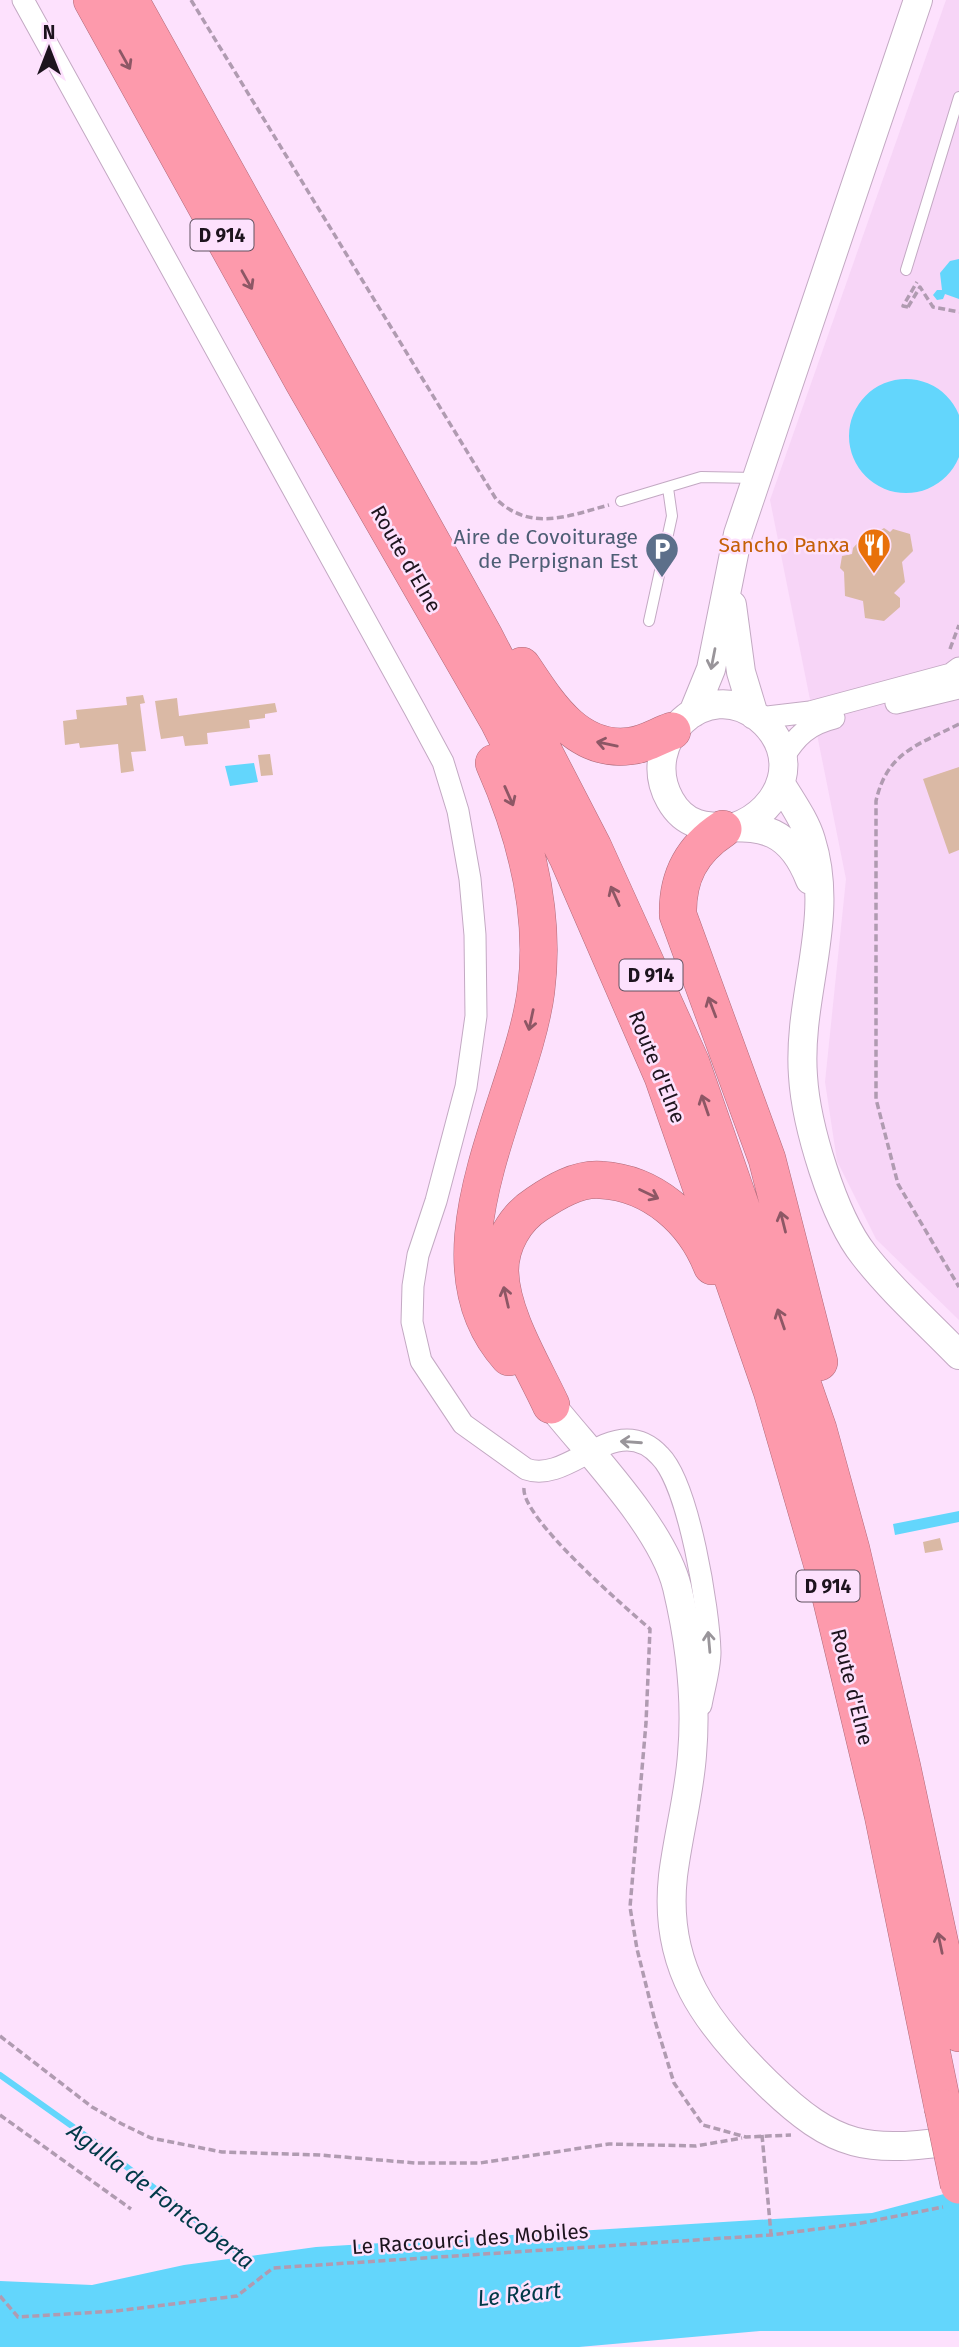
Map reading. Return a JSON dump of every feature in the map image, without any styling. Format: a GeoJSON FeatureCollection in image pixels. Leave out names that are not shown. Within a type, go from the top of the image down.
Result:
{"type":"FeatureCollection","features":[{"type":"Feature","properties":{"kind":"highway","name":"Route d'Elne"},"geometry":{"type":"LineString","coordinates":[[92,0],[354,469],[498,720],[568,858],[663,1077],[720,1234],[772,1391],[826,1577],[883,1815],[948,2115]]}},
{"type":"Feature","properties":{"kind":"highway","name":"Route d'Elne"},"geometry":{"type":"LineString","coordinates":[[130,0],[510,686],[593,847],[691,1063],[818,1429],[851,1549],[902,1768],[959,2034]]}},
{"type":"Feature","properties":{"kind":"highway"},"geometry":{"type":"LineString","coordinates":[[130,0],[274,228],[508,645],[552,710],[577,735],[609,747],[633,746],[682,722]]}},
{"type":"Feature","properties":{"kind":"highway"},"geometry":{"type":"LineString","coordinates":[[354,469],[514,808],[531,879],[537,922],[536,990],[530,1027],[477,1199],[473,1260],[479,1303],[499,1347],[551,1405]]}},
{"type":"Feature","properties":{"kind":"highway"},"geometry":{"type":"LineString","coordinates":[[729,828],[709,838],[688,861],[680,880],[678,915],[767,1159],[839,1442],[875,1608],[902,1768]]}},
{"type":"Feature","properties":{"kind":"highway"},"geometry":{"type":"LineString","coordinates":[[551,1405],[512,1323],[500,1272],[504,1242],[526,1211],[561,1189],[599,1179],[633,1187],[660,1200],[687,1221],[704,1244],[766,1418],[811,1577],[948,2115]]}},
{"type":"Feature","properties":{"kind":"highway","name":"D 914"},"geometry":{"type":"LineString","coordinates":[[948,2115],[953,2196]]}},
{"type":"Feature","properties":{"kind":"main road"},"geometry":{"type":"LineString","coordinates":[[819,926],[814,890],[803,860],[784,837],[760,828],[704,826],[686,817],[668,795],[660,768],[663,749],[682,722],[711,669],[730,568],[755,478],[918,0]]}},
{"type":"Feature","properties":{"kind":"main road"},"geometry":{"type":"LineString","coordinates":[[730,568],[732,622],[741,672],[756,716],[778,743],[782,771],[811,837],[821,880],[819,926],[807,1016],[803,1076],[815,1142],[833,1199],[862,1253],[959,1354]]}},
{"type":"Feature","properties":{"kind":"main road"},"geometry":{"type":"LineString","coordinates":[[682,722],[713,706],[734,707],[756,716]]}},
{"type":"Feature","properties":{"kind":"main road"},"geometry":{"type":"LineString","coordinates":[[729,828],[751,822],[764,812],[782,771]]}},
{"type":"Feature","properties":{"kind":"main road"},"geometry":{"type":"LineString","coordinates":[[551,1405],[649,1528],[676,1584],[692,1668],[695,1703],[692,1757],[673,1876],[671,1914],[677,1955],[698,2004],[721,2034],[793,2108],[832,2133],[867,2147],[906,2148],[948,2115]]}},
{"type":"Feature","properties":{"kind":"street"},"geometry":{"type":"LineString","coordinates":[[23,0],[443,762],[458,811],[470,879],[476,1016],[466,1087],[436,1201],[418,1255],[412,1322],[421,1361],[463,1424],[526,1469],[533,1471],[556,1467],[614,1441],[643,1443],[662,1457],[682,1503],[703,1587],[710,1654],[692,1757]]}},
{"type":"Feature","properties":{"kind":"street"},"geometry":{"type":"LineString","coordinates":[[756,716],[810,712],[951,674],[959,668]]}},
{"type":"Feature","properties":{"kind":"street"},"geometry":{"type":"LineString","coordinates":[[782,771],[795,739],[815,722],[959,688]]}},
{"type":"Feature","properties":{"kind":"lane"},"geometry":{"type":"LineString","coordinates":[[906,270],[959,97]]}},
{"type":"Feature","properties":{"kind":"lane"},"geometry":{"type":"LineString","coordinates":[[621,501],[701,477],[755,478]]}},
{"type":"Feature","properties":{"kind":"lane"},"geometry":{"type":"LineString","coordinates":[[649,621],[671,516],[668,488]]}},
{"type":"Feature","properties":{"kind":"path"},"geometry":{"type":"LineString","coordinates":[[191,0],[496,499],[511,513],[535,520],[566,517],[621,501]]}},
{"type":"Feature","properties":{"kind":"path"},"geometry":{"type":"LineString","coordinates":[[915,286],[903,306],[907,308],[920,286],[933,307],[959,312]]}},
{"type":"Feature","properties":{"kind":"path"},"geometry":{"type":"LineString","coordinates":[[959,724],[896,757],[881,778],[876,801],[875,1041],[876,1099],[883,1136],[898,1184],[959,1287]]}},
{"type":"Feature","properties":{"kind":"path"},"geometry":{"type":"LineString","coordinates":[[526,1469],[523,1496],[526,1504],[586,1572],[650,1629],[646,1723],[630,1907],[637,1949],[674,2083],[703,2125],[746,2137]]}},
{"type":"Feature","properties":{"kind":"path"},"geometry":{"type":"LineString","coordinates":[[0,2036],[92,2107],[122,2124],[151,2138],[222,2152],[320,2155],[415,2163],[480,2163],[609,2144],[696,2146],[762,2135],[796,2136]]}},
{"type":"Feature","properties":{"kind":"path"},"geometry":{"type":"LineString","coordinates":[[0,2115],[131,2209]]}},
{"type":"Feature","properties":{"kind":"path"},"geometry":{"type":"LineString","coordinates":[[762,2135],[771,2235]]}},
{"type":"Feature","properties":{"kind":"path","name":"Le Raccourci des Mobiles"},"geometry":{"type":"LineString","coordinates":[[0,2296],[18,2318],[116,2311],[237,2296],[274,2268],[771,2235],[856,2224],[953,2196]]}},
{"type":"Feature","properties":{"kind":"shaded area"},"geometry":{"type":"Polygon","coordinates":[[[946,0],[959,0],[959,1320],[876,1239],[837,1161],[825,1082],[846,879],[770,500],[946,0]]]}},
{"type":"Feature","properties":{"kind":"water"},"geometry":{"type":"Polygon","coordinates":[[[959,259],[959,299],[945,294],[943,299],[937,300],[933,295],[937,290],[942,290],[940,273],[950,261],[959,259]]]}},
{"type":"Feature","properties":{"kind":"water"},"geometry":{"type":"Polygon","coordinates":[[[906,379],[928,383],[947,395],[959,414],[963,436],[959,458],[947,477],[928,489],[906,493],[884,489],[865,477],[853,458],[849,436],[853,414],[865,395],[884,383],[906,379]]]}},
{"type":"Feature","properties":{"kind":"water"},"geometry":{"type":"Polygon","coordinates":[[[254,763],[258,782],[230,786],[225,766],[254,763]]]}},
{"type":"Feature","properties":{"kind":"water"},"geometry":{"type":"Polygon","coordinates":[[[959,1511],[959,1522],[895,1535],[893,1524],[959,1511]]]}},
{"type":"Feature","properties":{"kind":"water","name":"Le Réart"},"geometry":{"type":"Polygon","coordinates":[[[959,2190],[959,2331],[760,2331],[579,2347],[0,2347],[0,2281],[92,2285],[184,2265],[316,2247],[872,2213],[959,2190]]]}},
{"type":"Feature","properties":{"kind":"building","name":"Sancho Panxa"},"geometry":{"type":"Polygon","coordinates":[[[884,528],[890,532],[893,529],[910,534],[913,551],[902,562],[905,582],[894,593],[900,598],[900,607],[884,621],[865,618],[863,601],[845,596],[844,572],[840,568],[842,556],[852,554],[853,548],[863,537],[867,539],[884,528]]]}},
{"type":"Feature","properties":{"kind":"building"},"geometry":{"type":"Polygon","coordinates":[[[143,695],[145,703],[140,704],[146,751],[131,752],[134,771],[121,773],[118,744],[80,748],[79,743],[65,745],[63,721],[77,719],[76,710],[127,705],[126,697],[143,695]]]}},
{"type":"Feature","properties":{"kind":"building"},"geometry":{"type":"Polygon","coordinates":[[[177,698],[179,716],[275,703],[277,712],[265,714],[265,718],[249,720],[250,728],[207,733],[208,744],[185,746],[183,736],[161,739],[159,728],[155,701],[177,698]]]}},
{"type":"Feature","properties":{"kind":"building"},"geometry":{"type":"Polygon","coordinates":[[[270,754],[273,775],[261,776],[258,755],[270,754]]]}},
{"type":"Feature","properties":{"kind":"building"},"geometry":{"type":"Polygon","coordinates":[[[959,767],[959,850],[949,854],[923,779],[959,767]]]}},
{"type":"Feature","properties":{"kind":"building"},"geometry":{"type":"Polygon","coordinates":[[[940,1538],[943,1550],[925,1553],[923,1542],[940,1538]]]}},
{"type":"Feature","properties":{"kind":"waterway","name":"Agulla de Fontcoberta"},"geometry":{"type":"LineString","coordinates":[[0,2075],[93,2141],[248,2260]]}},
{"type":"Feature","properties":{"kind":"place","name":"Sancho Panxa"},"geometry":{"type":"Point","coordinates":[874,575]}},
{"type":"Feature","properties":{"kind":"place","name":"Aire de Covoiturage de Perpignan Est"},"geometry":{"type":"Point","coordinates":[662,579]}}]}
